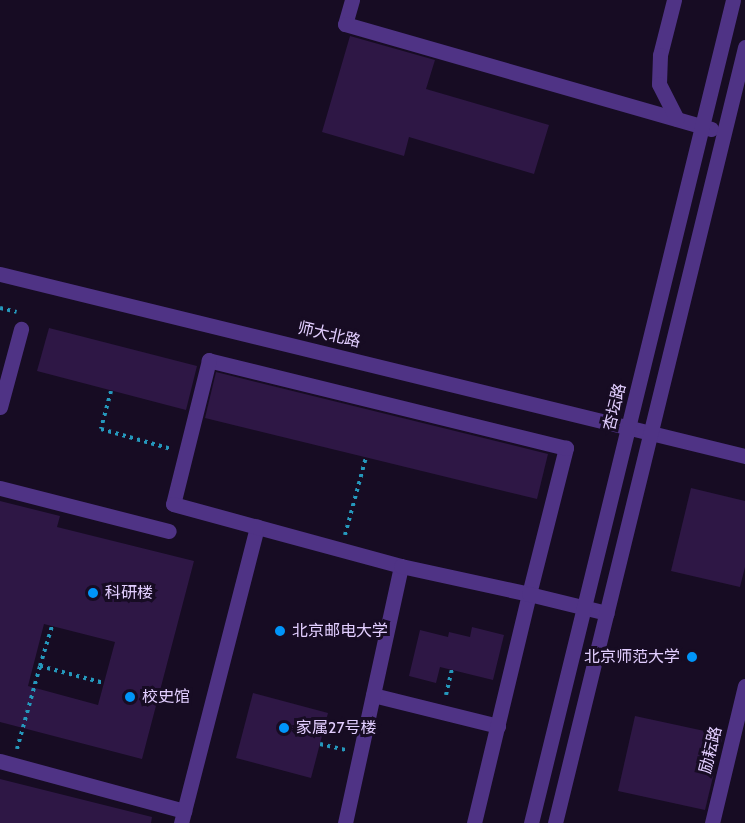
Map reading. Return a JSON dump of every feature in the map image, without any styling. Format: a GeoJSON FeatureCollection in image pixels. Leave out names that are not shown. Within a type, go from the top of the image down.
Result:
{"type":"FeatureCollection","features":[{"type":"Feature","properties":{"kind":"street"},"geometry":{"type":"LineString","coordinates":[[352,0],[345,24],[723,132]]}},
{"type":"Feature","properties":{"kind":"street"},"geometry":{"type":"LineString","coordinates":[[674,0],[660,55],[659,84],[677,119]]}},
{"type":"Feature","properties":{"kind":"street","name":"杏坛路"},"geometry":{"type":"LineString","coordinates":[[531,823],[586,608],[733,0]]}},
{"type":"Feature","properties":{"kind":"street"},"geometry":{"type":"LineString","coordinates":[[555,823],[745,47]]}},
{"type":"Feature","properties":{"kind":"street","name":"师大北路"},"geometry":{"type":"LineString","coordinates":[[0,274],[629,424],[745,456]]}},
{"type":"Feature","properties":{"kind":"street"},"geometry":{"type":"LineString","coordinates":[[0,407],[21,329]]}},
{"type":"Feature","properties":{"kind":"street"},"geometry":{"type":"LineString","coordinates":[[474,823],[529,594],[566,448],[209,360],[173,504],[401,566],[529,594],[608,614]]}},
{"type":"Feature","properties":{"kind":"street"},"geometry":{"type":"LineString","coordinates":[[0,488],[169,531]]}},
{"type":"Feature","properties":{"kind":"street"},"geometry":{"type":"LineString","coordinates":[[6,763],[182,817],[257,527]]}},
{"type":"Feature","properties":{"kind":"street"},"geometry":{"type":"LineString","coordinates":[[345,823],[401,566]]}},
{"type":"Feature","properties":{"kind":"street","name":"励耘路"},"geometry":{"type":"LineString","coordinates":[[712,823],[745,686]]}},
{"type":"Feature","properties":{"kind":"street"},"geometry":{"type":"LineString","coordinates":[[373,695],[498,726]]}},
{"type":"Feature","properties":{"kind":"path"},"geometry":{"type":"LineString","coordinates":[[111,391],[100,429],[186,453]]}},
{"type":"Feature","properties":{"kind":"path"},"geometry":{"type":"LineString","coordinates":[[341,550],[366,457]]}},
{"type":"Feature","properties":{"kind":"path"},"geometry":{"type":"LineString","coordinates":[[6,763],[40,666],[51,626]]}},
{"type":"Feature","properties":{"kind":"path"},"geometry":{"type":"LineString","coordinates":[[40,666],[104,683]]}},
{"type":"Feature","properties":{"kind":"path"},"geometry":{"type":"LineString","coordinates":[[441,712],[452,670]]}},
{"type":"Feature","properties":{"kind":"path"},"geometry":{"type":"LineString","coordinates":[[320,744],[360,754]]}},
{"type":"Feature","properties":{"kind":"building"},"geometry":{"type":"Polygon","coordinates":[[[350,36],[435,60],[426,89],[549,125],[534,174],[409,137],[404,156],[322,132],[350,36]]]}},
{"type":"Feature","properties":{"kind":"building"},"geometry":{"type":"Polygon","coordinates":[[[49,328],[197,366],[186,410],[37,371],[49,328]]]}},
{"type":"Feature","properties":{"kind":"building"},"geometry":{"type":"Polygon","coordinates":[[[216,372],[548,454],[537,499],[205,418],[216,372]]]}},
{"type":"Feature","properties":{"kind":"building"},"geometry":{"type":"Polygon","coordinates":[[[691,488],[745,501],[745,567],[740,587],[671,571],[691,488]]]}},
{"type":"Feature","properties":{"kind":"building","name":"科研楼"},"geometry":{"type":"Polygon","coordinates":[[[0,501],[60,516],[57,527],[194,561],[142,759],[0,722],[0,501]],[[44,624],[28,686],[98,705],[115,642],[44,624]]]}},
{"type":"Feature","properties":{"kind":"building"},"geometry":{"type":"Polygon","coordinates":[[[472,627],[504,635],[493,680],[440,667],[436,683],[409,676],[420,630],[448,637],[449,632],[470,637],[472,627]]]}},
{"type":"Feature","properties":{"kind":"building","name":"家属27号楼"},"geometry":{"type":"Polygon","coordinates":[[[253,693],[328,713],[311,778],[236,758],[253,693]]]}},
{"type":"Feature","properties":{"kind":"building"},"geometry":{"type":"Polygon","coordinates":[[[635,716],[723,735],[705,810],[618,791],[635,716]]]}},
{"type":"Feature","properties":{"kind":"building"},"geometry":{"type":"Polygon","coordinates":[[[0,779],[152,817],[151,823],[0,823],[0,779]]]}},
{"type":"Feature","properties":{"kind":"place","name":"科研楼"},"geometry":{"type":"Point","coordinates":[93,593]}},
{"type":"Feature","properties":{"kind":"place","name":"北京邮电大学"},"geometry":{"type":"Point","coordinates":[280,631]}},
{"type":"Feature","properties":{"kind":"place","name":"北京师范大学"},"geometry":{"type":"Point","coordinates":[692,657]}},
{"type":"Feature","properties":{"kind":"place","name":"校史馆"},"geometry":{"type":"Point","coordinates":[130,697]}},
{"type":"Feature","properties":{"kind":"place","name":"家属27号楼"},"geometry":{"type":"Point","coordinates":[284,728]}}]}
